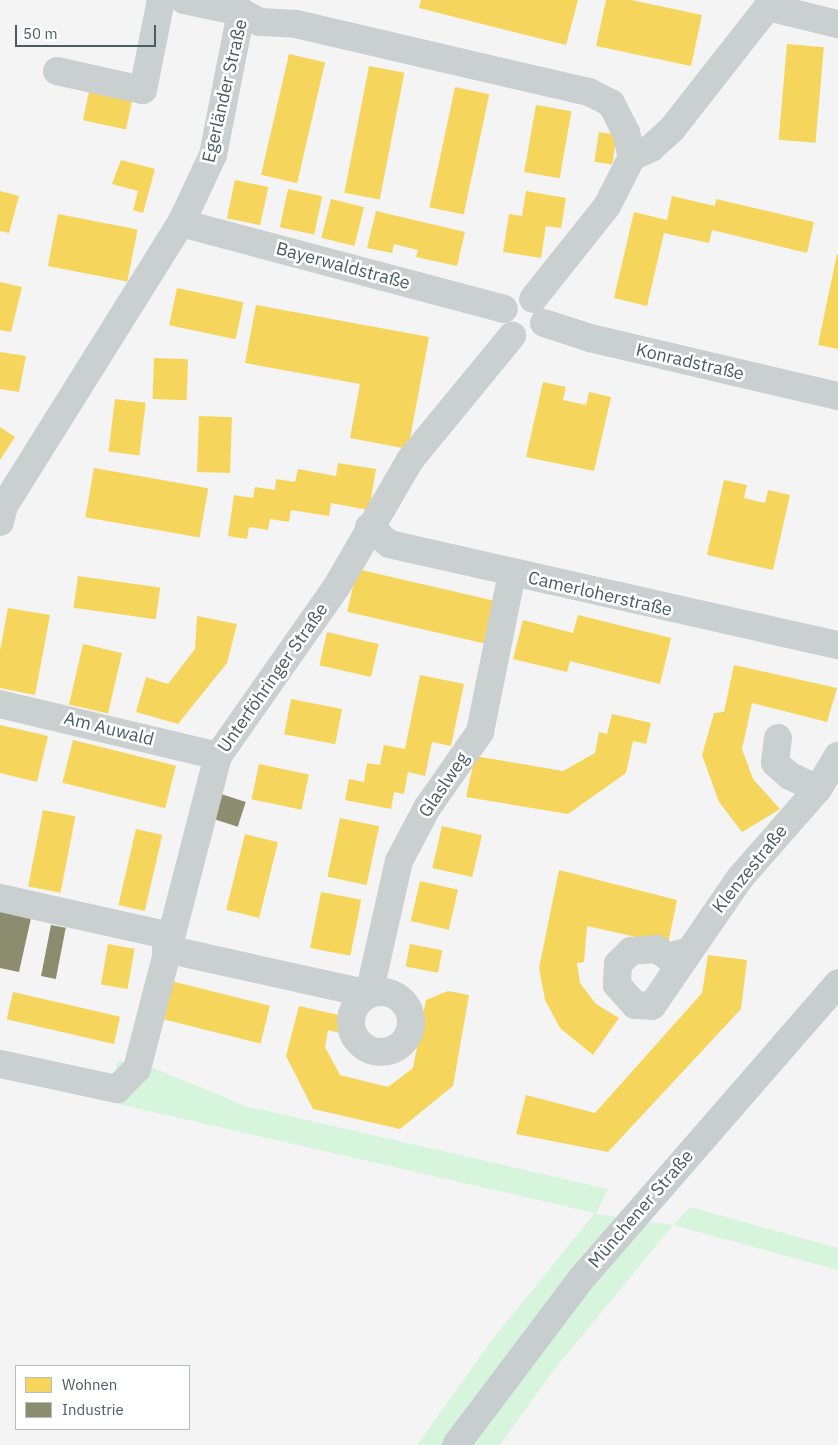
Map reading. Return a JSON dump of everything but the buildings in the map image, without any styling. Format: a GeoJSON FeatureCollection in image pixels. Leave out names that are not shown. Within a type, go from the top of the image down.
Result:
{"type":"FeatureCollection","features":[{"type":"Feature","properties":{"kind":"main road","name":"Münchener Straße"},"geometry":{"type":"LineString","coordinates":[[456,1445],[581,1279],[838,983]]}},
{"type":"Feature","properties":{"kind":"street"},"geometry":{"type":"LineString","coordinates":[[57,71],[143,90],[161,0]]}},
{"type":"Feature","properties":{"kind":"street"},"geometry":{"type":"LineString","coordinates":[[184,0],[241,12]]}},
{"type":"Feature","properties":{"kind":"street"},"geometry":{"type":"LineString","coordinates":[[538,311],[520,297],[504,309],[504,327],[512,336],[531,338],[538,311],[607,206],[632,157],[651,148],[672,129],[770,4],[838,24]]}},
{"type":"Feature","properties":{"kind":"street","name":"Egerländer Straße"},"geometry":{"type":"LineString","coordinates":[[0,522],[4,506],[181,223],[213,155],[241,12],[260,22],[296,24],[589,92],[611,103],[626,132],[632,157]]}},
{"type":"Feature","properties":{"kind":"street","name":"Bayerwaldstraße"},"geometry":{"type":"LineString","coordinates":[[181,223],[504,309]]}},
{"type":"Feature","properties":{"kind":"street","name":"Konradstraße"},"geometry":{"type":"LineString","coordinates":[[538,311],[590,338],[838,396]]}},
{"type":"Feature","properties":{"kind":"street","name":"Unterföhringer Straße"},"geometry":{"type":"LineString","coordinates":[[0,1064],[117,1089],[137,1069],[168,942],[218,756],[336,586],[410,460],[512,336]]}},
{"type":"Feature","properties":{"kind":"street","name":"Camerloherstraße"},"geometry":{"type":"LineString","coordinates":[[369,527],[389,544],[512,574],[838,645]]}},
{"type":"Feature","properties":{"kind":"street","name":"Glaslweg"},"geometry":{"type":"LineString","coordinates":[[0,898],[369,994],[399,861],[427,808],[480,732],[512,574]]}},
{"type":"Feature","properties":{"kind":"street","name":"Am Auwald"},"geometry":{"type":"LineString","coordinates":[[0,704],[218,756]]}},
{"type":"Feature","properties":{"kind":"street"},"geometry":{"type":"LineString","coordinates":[[778,738],[776,763],[790,776],[818,789]]}},
{"type":"Feature","properties":{"kind":"street","name":"Klenzestraße"},"geometry":{"type":"LineString","coordinates":[[686,952],[740,878],[818,789],[838,756]]}},
{"type":"Feature","properties":{"kind":"green space"},"geometry":{"type":"Polygon","coordinates":[[[118,1061],[147,1065],[245,1106],[608,1189],[596,1214],[673,1225],[553,1371],[500,1445],[417,1445],[492,1340],[595,1213],[0,1077],[112,1082],[118,1061]]]}},
{"type":"Feature","properties":{"kind":"green space"},"geometry":{"type":"Polygon","coordinates":[[[690,1207],[838,1248],[838,1270],[673,1225],[690,1207]]]}}]}
